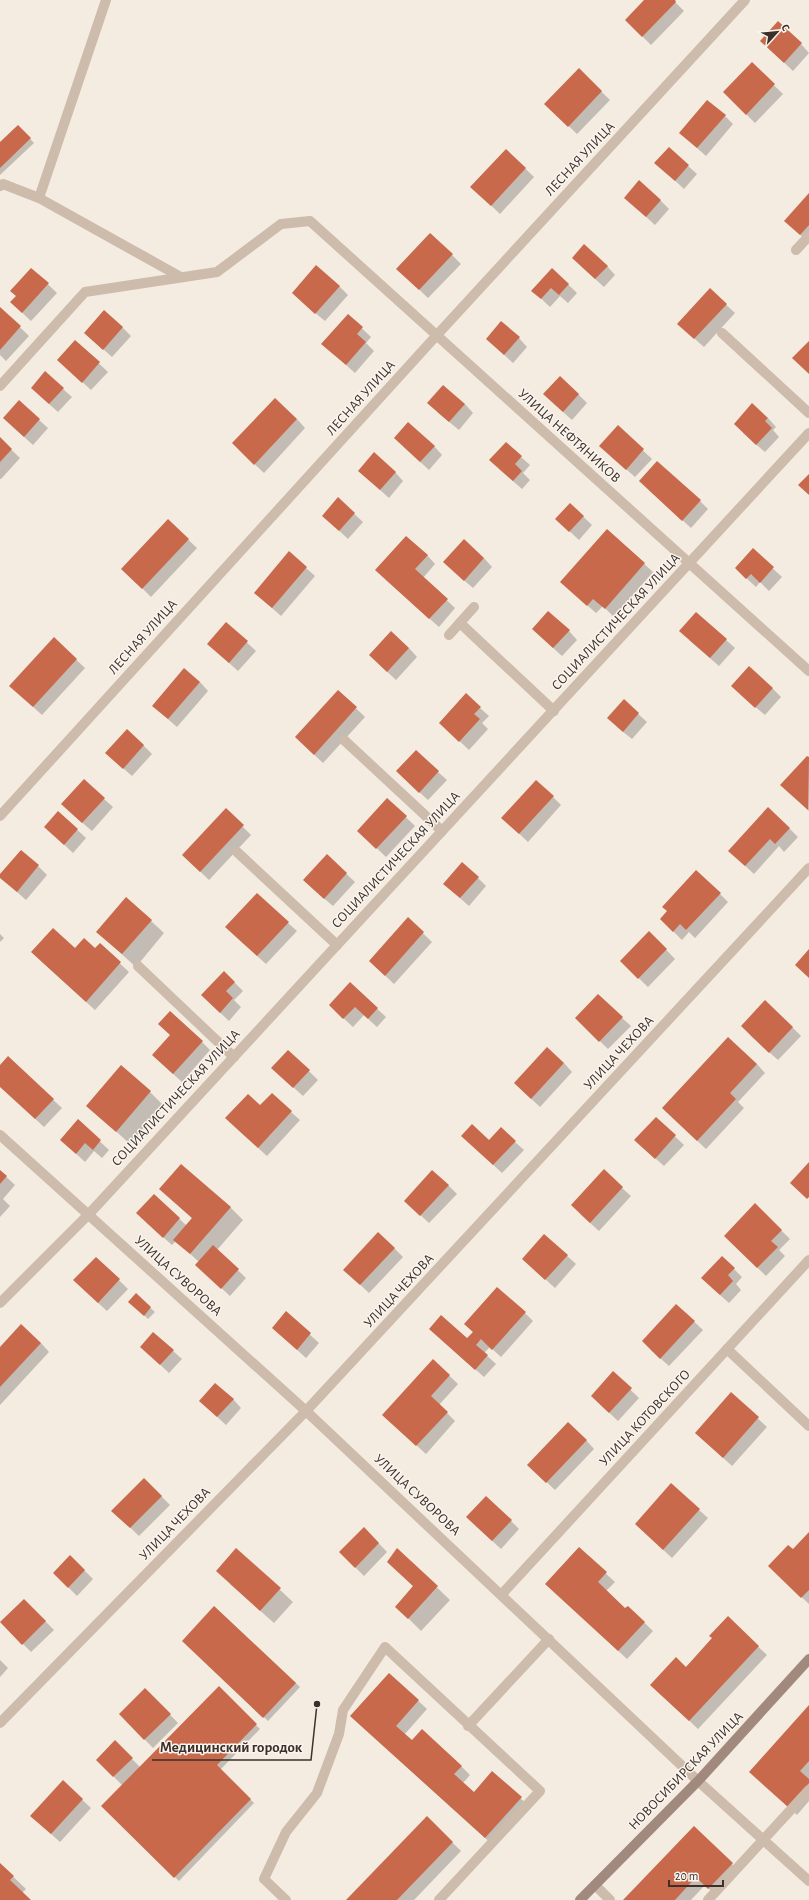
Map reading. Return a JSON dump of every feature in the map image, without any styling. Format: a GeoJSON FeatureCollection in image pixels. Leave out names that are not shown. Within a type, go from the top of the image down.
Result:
{"type":"FeatureCollection","features":[{"type":"Feature","properties":{"kind":"main road","name":"НОВОСИБИРСКАЯ УЛИЦА"},"geometry":{"type":"LineString","coordinates":[[580,1900],[698,1781],[809,1659]]}},
{"type":"Feature","properties":{"kind":"street"},"geometry":{"type":"LineString","coordinates":[[39,198],[106,0]]}},
{"type":"Feature","properties":{"kind":"street","name":"ЛЕСНАЯ УЛИЦА"},"geometry":{"type":"LineString","coordinates":[[0,816],[436,336],[745,0]]}},
{"type":"Feature","properties":{"kind":"street"},"geometry":{"type":"LineString","coordinates":[[0,186],[3,184],[39,198],[179,276]]}},
{"type":"Feature","properties":{"kind":"street","name":"УЛИЦА НЕФТЯНИКОВ"},"geometry":{"type":"LineString","coordinates":[[179,276],[217,272],[281,224],[310,221],[809,671]]}},
{"type":"Feature","properties":{"kind":"street"},"geometry":{"type":"LineString","coordinates":[[796,250],[809,236]]}},
{"type":"Feature","properties":{"kind":"street"},"geometry":{"type":"LineString","coordinates":[[0,386],[85,292],[179,276]]}},
{"type":"Feature","properties":{"kind":"street"},"geometry":{"type":"LineString","coordinates":[[722,333],[809,413]]}},
{"type":"Feature","properties":{"kind":"street","name":"СОЦИАЛИСТИЧЕСКАЯ УЛИЦА"},"geometry":{"type":"LineString","coordinates":[[0,1303],[89,1214],[809,433]]}},
{"type":"Feature","properties":{"kind":"street"},"geometry":{"type":"LineString","coordinates":[[449,635],[474,607]]}},
{"type":"Feature","properties":{"kind":"street"},"geometry":{"type":"LineString","coordinates":[[460,623],[554,711]]}},
{"type":"Feature","properties":{"kind":"street"},"geometry":{"type":"LineString","coordinates":[[344,740],[442,831]]}},
{"type":"Feature","properties":{"kind":"street"},"geometry":{"type":"LineString","coordinates":[[236,852],[337,945]]}},
{"type":"Feature","properties":{"kind":"street","name":"УЛИЦА ЧЕХОВА"},"geometry":{"type":"LineString","coordinates":[[0,1723],[306,1411],[809,868]]}},
{"type":"Feature","properties":{"kind":"street"},"geometry":{"type":"LineString","coordinates":[[138,966],[234,1057]]}},
{"type":"Feature","properties":{"kind":"street","name":"УЛИЦА СУВОРОВА"},"geometry":{"type":"LineString","coordinates":[[0,1135],[306,1411],[502,1594],[698,1781],[809,1881]]}},
{"type":"Feature","properties":{"kind":"street","name":"УЛИЦА КОТОВСКОГО"},"geometry":{"type":"LineString","coordinates":[[502,1594],[809,1260]]}},
{"type":"Feature","properties":{"kind":"street"},"geometry":{"type":"LineString","coordinates":[[727,1349],[809,1426]]}},
{"type":"Feature","properties":{"kind":"street"},"geometry":{"type":"LineString","coordinates":[[468,1726],[549,1639]]}},
{"type":"Feature","properties":{"kind":"street"},"geometry":{"type":"LineString","coordinates":[[286,1900],[264,1879],[286,1832],[317,1792],[339,1734],[343,1710],[385,1647],[468,1726],[540,1791],[439,1900]]}},
{"type":"Feature","properties":{"kind":"street"},"geometry":{"type":"LineString","coordinates":[[708,1900],[809,1790]]}},
{"type":"Feature","properties":{"kind":"street"},"geometry":{"type":"LineString","coordinates":[[595,1885],[610,1900]]}},
{"type":"Feature","properties":{"kind":"building"},"geometry":{"type":"Polygon","coordinates":[[[644,0],[675,0],[676,2],[642,37],[625,20],[644,0]]]}},
{"type":"Feature","properties":{"kind":"building"},"geometry":{"type":"Polygon","coordinates":[[[778,21],[802,43],[784,63],[760,41],[778,21]]]}},
{"type":"Feature","properties":{"kind":"building"},"geometry":{"type":"Polygon","coordinates":[[[752,62],[775,84],[746,115],[723,92],[752,62]]]}},
{"type":"Feature","properties":{"kind":"building"},"geometry":{"type":"Polygon","coordinates":[[[579,68],[602,91],[568,127],[544,104],[579,68]]]}},
{"type":"Feature","properties":{"kind":"building"},"geometry":{"type":"Polygon","coordinates":[[[707,100],[726,115],[697,148],[679,133],[707,100]]]}},
{"type":"Feature","properties":{"kind":"building"},"geometry":{"type":"Polygon","coordinates":[[[18,125],[31,138],[0,168],[0,142],[18,125]]]}},
{"type":"Feature","properties":{"kind":"building"},"geometry":{"type":"Polygon","coordinates":[[[669,147],[689,165],[675,181],[654,163],[669,147]]]}},
{"type":"Feature","properties":{"kind":"building"},"geometry":{"type":"Polygon","coordinates":[[[506,149],[526,168],[491,206],[470,187],[506,149]]]}},
{"type":"Feature","properties":{"kind":"building"},"geometry":{"type":"Polygon","coordinates":[[[639,180],[661,200],[646,217],[624,198],[639,180]]]}},
{"type":"Feature","properties":{"kind":"building"},"geometry":{"type":"Polygon","coordinates":[[[809,193],[809,225],[800,235],[784,221],[809,193]]]}},
{"type":"Feature","properties":{"kind":"building"},"geometry":{"type":"Polygon","coordinates":[[[430,233],[453,254],[419,290],[396,269],[430,233]]]}},
{"type":"Feature","properties":{"kind":"building"},"geometry":{"type":"Polygon","coordinates":[[[584,244],[608,266],[595,279],[572,258],[584,244]]]}},
{"type":"Feature","properties":{"kind":"building"},"geometry":{"type":"Polygon","coordinates":[[[316,265],[340,286],[315,314],[292,293],[316,265]]]}},
{"type":"Feature","properties":{"kind":"building"},"geometry":{"type":"Polygon","coordinates":[[[31,268],[49,283],[22,313],[10,302],[16,296],[10,291],[31,268]]]}},
{"type":"Feature","properties":{"kind":"building"},"geometry":{"type":"Polygon","coordinates":[[[552,268],[569,284],[559,295],[551,288],[541,299],[531,291],[552,268]]]}},
{"type":"Feature","properties":{"kind":"building"},"geometry":{"type":"Polygon","coordinates":[[[710,288],[727,304],[694,339],[677,324],[710,288]]]}},
{"type":"Feature","properties":{"kind":"building"},"geometry":{"type":"Polygon","coordinates":[[[0,307],[21,326],[0,350],[0,307]]]}},
{"type":"Feature","properties":{"kind":"building"},"geometry":{"type":"Polygon","coordinates":[[[104,310],[123,327],[103,350],[84,333],[104,310]]]}},
{"type":"Feature","properties":{"kind":"building"},"geometry":{"type":"Polygon","coordinates":[[[348,314],[363,327],[357,334],[366,342],[346,365],[321,344],[348,314]]]}},
{"type":"Feature","properties":{"kind":"building"},"geometry":{"type":"Polygon","coordinates":[[[501,321],[520,337],[504,355],[486,339],[501,321]]]}},
{"type":"Feature","properties":{"kind":"building"},"geometry":{"type":"Polygon","coordinates":[[[75,340],[100,362],[82,383],[57,360],[75,340]]]}},
{"type":"Feature","properties":{"kind":"building"},"geometry":{"type":"Polygon","coordinates":[[[809,341],[809,374],[792,358],[809,341]]]}},
{"type":"Feature","properties":{"kind":"building"},"geometry":{"type":"Polygon","coordinates":[[[45,371],[64,388],[49,404],[31,388],[45,371]]]}},
{"type":"Feature","properties":{"kind":"building"},"geometry":{"type":"Polygon","coordinates":[[[560,376],[579,394],[563,412],[543,394],[560,376]]]}},
{"type":"Feature","properties":{"kind":"building"},"geometry":{"type":"Polygon","coordinates":[[[443,385],[465,404],[449,422],[427,403],[443,385]]]}},
{"type":"Feature","properties":{"kind":"building"},"geometry":{"type":"Polygon","coordinates":[[[275,398],[297,419],[254,465],[232,443],[275,398]]]}},
{"type":"Feature","properties":{"kind":"building"},"geometry":{"type":"Polygon","coordinates":[[[19,400],[40,419],[24,437],[3,418],[19,400]]]}},
{"type":"Feature","properties":{"kind":"building"},"geometry":{"type":"Polygon","coordinates":[[[752,403],[768,418],[765,421],[772,428],[756,445],[734,424],[752,403]]]}},
{"type":"Feature","properties":{"kind":"building"},"geometry":{"type":"Polygon","coordinates":[[[408,422],[435,446],[420,462],[394,438],[408,422]]]}},
{"type":"Feature","properties":{"kind":"building"},"geometry":{"type":"Polygon","coordinates":[[[618,425],[644,449],[626,470],[599,446],[618,425]]]}},
{"type":"Feature","properties":{"kind":"building"},"geometry":{"type":"Polygon","coordinates":[[[0,437],[12,449],[0,462],[0,437]]]}},
{"type":"Feature","properties":{"kind":"building"},"geometry":{"type":"Polygon","coordinates":[[[506,442],[522,456],[515,464],[522,471],[513,481],[489,460],[506,442]]]}},
{"type":"Feature","properties":{"kind":"building"},"geometry":{"type":"Polygon","coordinates":[[[374,452],[396,472],[380,490],[358,471],[374,452]]]}},
{"type":"Feature","properties":{"kind":"building"},"geometry":{"type":"Polygon","coordinates":[[[657,461],[701,500],[682,521],[639,481],[657,461]]]}},
{"type":"Feature","properties":{"kind":"building"},"geometry":{"type":"Polygon","coordinates":[[[809,474],[809,495],[798,485],[809,474]]]}},
{"type":"Feature","properties":{"kind":"building"},"geometry":{"type":"Polygon","coordinates":[[[338,497],[355,513],[339,531],[322,516],[338,497]]]}},
{"type":"Feature","properties":{"kind":"building"},"geometry":{"type":"Polygon","coordinates":[[[570,503],[584,516],[569,532],[555,519],[570,503]]]}},
{"type":"Feature","properties":{"kind":"building"},"geometry":{"type":"Polygon","coordinates":[[[168,519],[189,539],[142,589],[121,569],[168,519]]]}},
{"type":"Feature","properties":{"kind":"building"},"geometry":{"type":"Polygon","coordinates":[[[607,529],[645,563],[605,609],[593,599],[587,606],[560,582],[607,529]]]}},
{"type":"Feature","properties":{"kind":"building"},"geometry":{"type":"Polygon","coordinates":[[[406,536],[428,555],[415,569],[448,599],[429,619],[375,570],[406,536]]]}},
{"type":"Feature","properties":{"kind":"building"},"geometry":{"type":"Polygon","coordinates":[[[464,539],[484,558],[464,581],[443,562],[464,539]]]}},
{"type":"Feature","properties":{"kind":"building"},"geometry":{"type":"Polygon","coordinates":[[[753,548],[774,567],[760,583],[751,574],[746,579],[735,568],[753,548]]]}},
{"type":"Feature","properties":{"kind":"building"},"geometry":{"type":"Polygon","coordinates":[[[289,551],[307,567],[272,608],[254,593],[289,551]]]}},
{"type":"Feature","properties":{"kind":"building"},"geometry":{"type":"Polygon","coordinates":[[[548,611],[570,630],[553,648],[532,629],[548,611]]]}},
{"type":"Feature","properties":{"kind":"building"},"geometry":{"type":"Polygon","coordinates":[[[696,612],[727,639],[710,658],[679,631],[696,612]]]}},
{"type":"Feature","properties":{"kind":"building"},"geometry":{"type":"Polygon","coordinates":[[[226,622],[248,641],[229,663],[207,644],[226,622]]]}},
{"type":"Feature","properties":{"kind":"building"},"geometry":{"type":"Polygon","coordinates":[[[391,631],[409,648],[387,672],[369,655],[391,631]]]}},
{"type":"Feature","properties":{"kind":"building"},"geometry":{"type":"Polygon","coordinates":[[[54,637],[77,659],[33,707],[9,686],[54,637]]]}},
{"type":"Feature","properties":{"kind":"building"},"geometry":{"type":"Polygon","coordinates":[[[749,666],[773,688],[755,708],[731,686],[749,666]]]}},
{"type":"Feature","properties":{"kind":"building"},"geometry":{"type":"Polygon","coordinates":[[[184,668],[200,682],[168,719],[152,706],[184,668]]]}},
{"type":"Feature","properties":{"kind":"building"},"geometry":{"type":"Polygon","coordinates":[[[338,690],[357,707],[314,755],[295,737],[338,690]]]}},
{"type":"Feature","properties":{"kind":"building"},"geometry":{"type":"Polygon","coordinates":[[[466,693],[481,707],[474,714],[480,719],[459,742],[439,723],[466,693]]]}},
{"type":"Feature","properties":{"kind":"building"},"geometry":{"type":"Polygon","coordinates":[[[624,699],[639,713],[623,732],[607,718],[624,699]]]}},
{"type":"Feature","properties":{"kind":"building"},"geometry":{"type":"Polygon","coordinates":[[[127,729],[144,745],[123,769],[105,753],[127,729]]]}},
{"type":"Feature","properties":{"kind":"building"},"geometry":{"type":"Polygon","coordinates":[[[416,750],[439,771],[419,793],[396,771],[416,750]]]}},
{"type":"Feature","properties":{"kind":"building"},"geometry":{"type":"Polygon","coordinates":[[[807,756],[809,757],[808,810],[780,785],[807,756]]]}},
{"type":"Feature","properties":{"kind":"building"},"geometry":{"type":"Polygon","coordinates":[[[84,779],[105,798],[82,823],[61,804],[84,779]]]}},
{"type":"Feature","properties":{"kind":"building"},"geometry":{"type":"Polygon","coordinates":[[[536,780],[554,796],[519,834],[501,818],[536,780]]]}},
{"type":"Feature","properties":{"kind":"building"},"geometry":{"type":"Polygon","coordinates":[[[387,798],[407,816],[376,849],[357,831],[387,798]]]}},
{"type":"Feature","properties":{"kind":"building"},"geometry":{"type":"Polygon","coordinates":[[[768,807],[790,828],[775,844],[770,839],[745,866],[728,851],[768,807]]]}},
{"type":"Feature","properties":{"kind":"building"},"geometry":{"type":"Polygon","coordinates":[[[226,808],[244,825],[200,872],[182,855],[226,808]]]}},
{"type":"Feature","properties":{"kind":"building"},"geometry":{"type":"Polygon","coordinates":[[[58,811],[78,829],[64,845],[44,827],[58,811]]]}},
{"type":"Feature","properties":{"kind":"building"},"geometry":{"type":"Polygon","coordinates":[[[21,850],[39,865],[17,892],[0,878],[0,874],[21,850]]]}},
{"type":"Feature","properties":{"kind":"building"},"geometry":{"type":"Polygon","coordinates":[[[327,854],[347,873],[324,899],[303,880],[327,854]]]}},
{"type":"Feature","properties":{"kind":"building"},"geometry":{"type":"Polygon","coordinates":[[[462,862],[479,877],[460,898],[443,884],[462,862]]]}},
{"type":"Feature","properties":{"kind":"building"},"geometry":{"type":"Polygon","coordinates":[[[696,870],[721,893],[686,930],[680,924],[673,932],[660,919],[667,911],[662,907],[696,870]]]}},
{"type":"Feature","properties":{"kind":"building"},"geometry":{"type":"Polygon","coordinates":[[[257,893],[289,922],[257,956],[225,927],[257,893]]]}},
{"type":"Feature","properties":{"kind":"building"},"geometry":{"type":"Polygon","coordinates":[[[126,897],[152,920],[122,954],[96,932],[126,897]]]}},
{"type":"Feature","properties":{"kind":"building"},"geometry":{"type":"Polygon","coordinates":[[[408,917],[424,932],[385,976],[369,961],[408,917]]]}},
{"type":"Feature","properties":{"kind":"building"},"geometry":{"type":"Polygon","coordinates":[[[53,928],[75,948],[84,938],[95,948],[100,943],[121,962],[86,1002],[31,952],[53,928]]]}},
{"type":"Feature","properties":{"kind":"building"},"geometry":{"type":"Polygon","coordinates":[[[649,931],[667,949],[638,979],[620,961],[649,931]]]}},
{"type":"Feature","properties":{"kind":"building"},"geometry":{"type":"Polygon","coordinates":[[[809,949],[809,978],[795,965],[809,949]]]}},
{"type":"Feature","properties":{"kind":"building"},"geometry":{"type":"Polygon","coordinates":[[[224,971],[235,982],[226,991],[233,998],[220,1013],[201,995],[224,971]]]}},
{"type":"Feature","properties":{"kind":"building"},"geometry":{"type":"Polygon","coordinates":[[[350,982],[378,1008],[368,1019],[355,1007],[343,1019],[329,1005],[350,982]]]}},
{"type":"Feature","properties":{"kind":"building"},"geometry":{"type":"Polygon","coordinates":[[[598,994],[623,1017],[599,1042],[575,1018],[598,994]]]}},
{"type":"Feature","properties":{"kind":"building"},"geometry":{"type":"Polygon","coordinates":[[[765,1000],[793,1027],[769,1053],[741,1026],[765,1000]]]}},
{"type":"Feature","properties":{"kind":"building"},"geometry":{"type":"Polygon","coordinates":[[[170,1011],[203,1041],[173,1074],[152,1055],[170,1035],[158,1024],[170,1011]]]}},
{"type":"Feature","properties":{"kind":"building"},"geometry":{"type":"Polygon","coordinates":[[[728,1037],[757,1064],[730,1093],[736,1099],[697,1141],[662,1108],[728,1037]]]}},
{"type":"Feature","properties":{"kind":"building"},"geometry":{"type":"Polygon","coordinates":[[[547,1047],[564,1063],[531,1099],[514,1083],[547,1047]]]}},
{"type":"Feature","properties":{"kind":"building"},"geometry":{"type":"Polygon","coordinates":[[[288,1050],[310,1070],[293,1088],[271,1068],[288,1050]]]}},
{"type":"Feature","properties":{"kind":"building"},"geometry":{"type":"Polygon","coordinates":[[[8,1056],[54,1099],[35,1119],[0,1087],[0,1065],[8,1056]]]}},
{"type":"Feature","properties":{"kind":"building"},"geometry":{"type":"Polygon","coordinates":[[[121,1065],[151,1091],[116,1132],[86,1106],[121,1065]]]}},
{"type":"Feature","properties":{"kind":"building"},"geometry":{"type":"Polygon","coordinates":[[[272,1093],[292,1111],[258,1148],[225,1118],[248,1094],[260,1105],[272,1093]]]}},
{"type":"Feature","properties":{"kind":"building"},"geometry":{"type":"Polygon","coordinates":[[[656,1117],[676,1135],[655,1159],[634,1140],[656,1117]]]}},
{"type":"Feature","properties":{"kind":"building"},"geometry":{"type":"Polygon","coordinates":[[[78,1119],[101,1140],[93,1150],[85,1143],[76,1154],[60,1140],[78,1119]]]}},
{"type":"Feature","properties":{"kind":"building"},"geometry":{"type":"Polygon","coordinates":[[[472,1124],[489,1140],[501,1127],[516,1141],[493,1165],[461,1136],[472,1124]]]}},
{"type":"Feature","properties":{"kind":"building"},"geometry":{"type":"Polygon","coordinates":[[[809,1162],[809,1197],[807,1199],[790,1183],[809,1162]]]}},
{"type":"Feature","properties":{"kind":"building"},"geometry":{"type":"Polygon","coordinates":[[[181,1164],[231,1207],[190,1254],[173,1240],[192,1218],[159,1189],[181,1164]]]}},
{"type":"Feature","properties":{"kind":"building"},"geometry":{"type":"Polygon","coordinates":[[[604,1169],[623,1187],[590,1223],[571,1205],[604,1169]]]}},
{"type":"Feature","properties":{"kind":"building"},"geometry":{"type":"Polygon","coordinates":[[[0,1170],[7,1176],[0,1184],[0,1170]]]}},
{"type":"Feature","properties":{"kind":"building"},"geometry":{"type":"Polygon","coordinates":[[[432,1170],[449,1185],[420,1216],[404,1201],[432,1170]]]}},
{"type":"Feature","properties":{"kind":"building"},"geometry":{"type":"Polygon","coordinates":[[[154,1194],[180,1218],[163,1238],[136,1213],[154,1194]]]}},
{"type":"Feature","properties":{"kind":"building"},"geometry":{"type":"Polygon","coordinates":[[[755,1203],[782,1230],[771,1241],[778,1247],[757,1268],[724,1236],[755,1203]]]}},
{"type":"Feature","properties":{"kind":"building"},"geometry":{"type":"Polygon","coordinates":[[[378,1232],[395,1248],[360,1285],[343,1270],[378,1232]]]}},
{"type":"Feature","properties":{"kind":"building"},"geometry":{"type":"Polygon","coordinates":[[[544,1234],[568,1255],[545,1280],[522,1259],[544,1234]]]}},
{"type":"Feature","properties":{"kind":"building"},"geometry":{"type":"Polygon","coordinates":[[[213,1245],[239,1269],[221,1289],[195,1265],[213,1245]]]}},
{"type":"Feature","properties":{"kind":"building"},"geometry":{"type":"Polygon","coordinates":[[[722,1256],[735,1268],[728,1275],[733,1281],[720,1295],[701,1278],[722,1256]]]}},
{"type":"Feature","properties":{"kind":"building"},"geometry":{"type":"Polygon","coordinates":[[[96,1257],[120,1279],[98,1303],[73,1280],[96,1257]]]}},
{"type":"Feature","properties":{"kind":"building"},"geometry":{"type":"Polygon","coordinates":[[[497,1287],[526,1312],[492,1350],[481,1339],[476,1345],[488,1355],[475,1370],[429,1329],[441,1315],[467,1338],[473,1332],[464,1324],[497,1287]]]}},
{"type":"Feature","properties":{"kind":"building"},"geometry":{"type":"Polygon","coordinates":[[[136,1293],[151,1307],[144,1316],[128,1302],[136,1293]]]}},
{"type":"Feature","properties":{"kind":"building"},"geometry":{"type":"Polygon","coordinates":[[[676,1304],[695,1321],[660,1359],[642,1341],[676,1304]]]}},
{"type":"Feature","properties":{"kind":"building"},"geometry":{"type":"Polygon","coordinates":[[[286,1311],[311,1333],[297,1350],[272,1328],[286,1311]]]}},
{"type":"Feature","properties":{"kind":"building"},"geometry":{"type":"Polygon","coordinates":[[[21,1324],[41,1343],[0,1387],[0,1347],[21,1324]]]}},
{"type":"Feature","properties":{"kind":"building"},"geometry":{"type":"Polygon","coordinates":[[[153,1332],[174,1350],[160,1365],[140,1347],[153,1332]]]}},
{"type":"Feature","properties":{"kind":"building"},"geometry":{"type":"Polygon","coordinates":[[[433,1359],[450,1375],[431,1396],[448,1412],[416,1446],[382,1415],[433,1359]]]}},
{"type":"Feature","properties":{"kind":"building"},"geometry":{"type":"Polygon","coordinates":[[[613,1371],[632,1388],[609,1413],[591,1396],[613,1371]]]}},
{"type":"Feature","properties":{"kind":"building"},"geometry":{"type":"Polygon","coordinates":[[[215,1383],[234,1399],[217,1417],[199,1401],[215,1383]]]}},
{"type":"Feature","properties":{"kind":"building"},"geometry":{"type":"Polygon","coordinates":[[[731,1392],[759,1417],[723,1458],[695,1433],[731,1392]]]}},
{"type":"Feature","properties":{"kind":"building"},"geometry":{"type":"Polygon","coordinates":[[[568,1422],[587,1440],[546,1483],[527,1465],[568,1422]]]}},
{"type":"Feature","properties":{"kind":"building"},"geometry":{"type":"Polygon","coordinates":[[[144,1478],[162,1496],[130,1528],[111,1511],[144,1478]]]}},
{"type":"Feature","properties":{"kind":"building"},"geometry":{"type":"Polygon","coordinates":[[[671,1483],[700,1509],[663,1550],[635,1524],[671,1483]]]}},
{"type":"Feature","properties":{"kind":"building"},"geometry":{"type":"Polygon","coordinates":[[[486,1496],[512,1520],[492,1541],[466,1517],[486,1496]]]}},
{"type":"Feature","properties":{"kind":"building"},"geometry":{"type":"Polygon","coordinates":[[[364,1527],[379,1543],[355,1568],[339,1552],[364,1527]]]}},
{"type":"Feature","properties":{"kind":"building"},"geometry":{"type":"Polygon","coordinates":[[[809,1532],[809,1590],[801,1598],[768,1566],[788,1545],[793,1549],[809,1532]]]}},
{"type":"Feature","properties":{"kind":"building"},"geometry":{"type":"Polygon","coordinates":[[[579,1547],[607,1572],[598,1582],[625,1608],[628,1606],[645,1622],[618,1651],[545,1584],[579,1547]]]}},
{"type":"Feature","properties":{"kind":"building"},"geometry":{"type":"Polygon","coordinates":[[[236,1548],[281,1588],[260,1611],[216,1571],[236,1548]]]}},
{"type":"Feature","properties":{"kind":"building"},"geometry":{"type":"Polygon","coordinates":[[[397,1548],[438,1586],[408,1619],[395,1607],[413,1586],[387,1562],[397,1548]]]}},
{"type":"Feature","properties":{"kind":"building"},"geometry":{"type":"Polygon","coordinates":[[[70,1555],[85,1570],[68,1588],[53,1573],[70,1555]]]}},
{"type":"Feature","properties":{"kind":"building"},"geometry":{"type":"Polygon","coordinates":[[[24,1599],[46,1621],[22,1645],[0,1622],[24,1599]]]}},
{"type":"Feature","properties":{"kind":"building"},"geometry":{"type":"Polygon","coordinates":[[[214,1606],[296,1683],[263,1718],[182,1641],[214,1606]]]}},
{"type":"Feature","properties":{"kind":"building"},"geometry":{"type":"Polygon","coordinates":[[[728,1616],[759,1646],[689,1721],[650,1685],[676,1657],[686,1667],[712,1638],[709,1636],[728,1616]]]}},
{"type":"Feature","properties":{"kind":"building"},"geometry":{"type":"Polygon","coordinates":[[[389,1673],[419,1700],[396,1726],[412,1740],[422,1729],[462,1766],[454,1774],[474,1792],[492,1771],[522,1797],[485,1838],[350,1716],[389,1673]]]}},
{"type":"Feature","properties":{"kind":"building"},"geometry":{"type":"Polygon","coordinates":[[[219,1686],[257,1724],[217,1765],[251,1799],[174,1878],[101,1806],[219,1686]]]}},
{"type":"Feature","properties":{"kind":"building"},"geometry":{"type":"Polygon","coordinates":[[[145,1688],[171,1714],[144,1740],[119,1714],[145,1688]]]}},
{"type":"Feature","properties":{"kind":"building"},"geometry":{"type":"Polygon","coordinates":[[[809,1705],[809,1761],[800,1771],[809,1779],[809,1783],[788,1807],[749,1772],[809,1705]]]}},
{"type":"Feature","properties":{"kind":"building"},"geometry":{"type":"Polygon","coordinates":[[[115,1740],[133,1758],[113,1777],[96,1760],[115,1740]]]}},
{"type":"Feature","properties":{"kind":"building"},"geometry":{"type":"Polygon","coordinates":[[[63,1780],[83,1799],[51,1834],[30,1816],[63,1780]]]}},
{"type":"Feature","properties":{"kind":"building"},"geometry":{"type":"Polygon","coordinates":[[[427,1816],[453,1842],[397,1900],[346,1900],[427,1816]]]}},
{"type":"Feature","properties":{"kind":"building"},"geometry":{"type":"Polygon","coordinates":[[[694,1826],[733,1863],[708,1889],[696,1877],[675,1900],[623,1900],[694,1826]]]}},
{"type":"Feature","properties":{"kind":"building"},"geometry":{"type":"Polygon","coordinates":[[[0,1863],[14,1876],[10,1880],[31,1900],[0,1900],[0,1863]]]}},
{"type":"Feature","properties":{"kind":"place","name":"Медицинский городок"},"geometry":{"type":"Point","coordinates":[317,1704]}}]}
